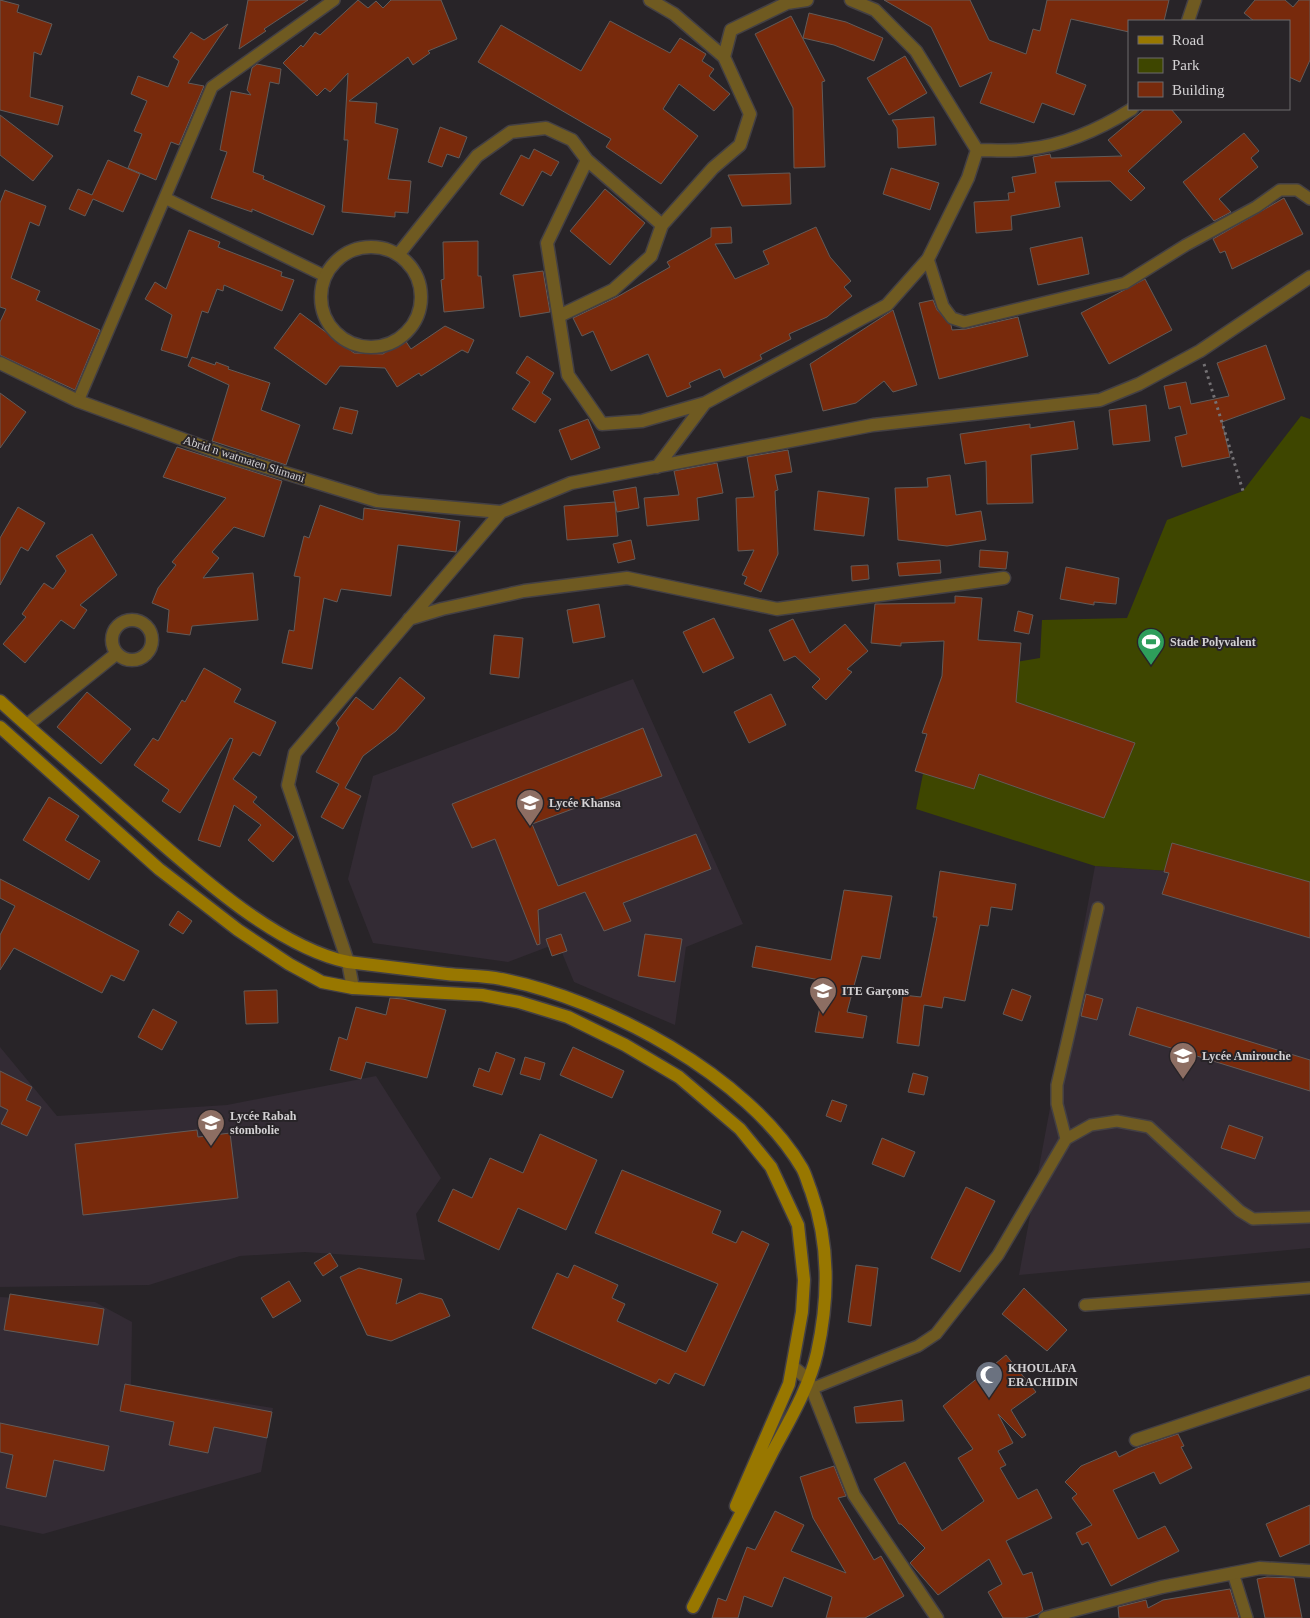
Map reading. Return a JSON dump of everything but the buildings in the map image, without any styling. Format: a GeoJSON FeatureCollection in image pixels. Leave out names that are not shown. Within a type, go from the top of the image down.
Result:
{"type":"FeatureCollection","features":[{"type":"Feature","properties":{"kind":"main road"},"geometry":{"type":"LineString","coordinates":[[0,701],[178,856],[251,914],[300,946],[330,958],[348,962],[500,978],[582,1003],[655,1038],[704,1067],[750,1107],[779,1136],[802,1169],[815,1203],[824,1239],[826,1274],[824,1312],[809,1384],[801,1396],[691,1613]]}},
{"type":"Feature","properties":{"kind":"main road"},"geometry":{"type":"LineString","coordinates":[[0,727],[159,869],[238,930],[289,964],[322,982],[353,988],[482,996],[519,1002],[568,1017],[626,1045],[679,1077],[740,1129],[771,1167],[798,1225],[804,1280],[802,1312],[793,1367],[789,1384],[691,1613]]}},
{"type":"Feature","properties":{"kind":"street"},"geometry":{"type":"LineString","coordinates":[[559,316],[613,290],[650,256],[662,225],[713,168],[740,144],[750,114],[724,57],[674,14],[650,0]]}},
{"type":"Feature","properties":{"kind":"street"},"geometry":{"type":"LineString","coordinates":[[724,57],[731,30],[787,3],[807,0]]}},
{"type":"Feature","properties":{"kind":"street"},"geometry":{"type":"LineString","coordinates":[[587,160],[547,243],[568,375],[602,424],[642,421],[704,403],[888,305],[928,259],[968,178],[977,150],[916,51],[875,10],[851,0]]}},
{"type":"Feature","properties":{"kind":"street"},"geometry":{"type":"LineString","coordinates":[[1188,20],[1195,0]]}},
{"type":"Feature","properties":{"kind":"street"},"geometry":{"type":"LineString","coordinates":[[977,150],[1026,150],[1047,146],[1075,138],[1096,129],[1130,110]]}},
{"type":"Feature","properties":{"kind":"street"},"geometry":{"type":"LineString","coordinates":[[398,255],[477,156],[511,132],[546,128],[572,140],[587,160],[662,225]]}},
{"type":"Feature","properties":{"kind":"street"},"geometry":{"type":"LineString","coordinates":[[373,247],[389,250],[398,255],[413,270],[420,285],[421,301],[418,317],[408,331],[394,342],[378,347],[361,347],[344,340],[331,329],[323,314],[320,297],[325,276],[330,266],[342,255],[357,248],[373,247]]}},
{"type":"Feature","properties":{"kind":"street"},"geometry":{"type":"LineString","coordinates":[[353,988],[348,962],[288,785],[295,753],[501,512],[571,483],[873,425],[1100,400],[1139,384],[1200,351],[1310,277]]}},
{"type":"Feature","properties":{"kind":"street","name":"Abrid n watmaten Slimani"},"geometry":{"type":"LineString","coordinates":[[0,363],[78,401],[226,455],[378,501],[501,512]]}},
{"type":"Feature","properties":{"kind":"street"},"geometry":{"type":"LineString","coordinates":[[657,467],[704,403]]}},
{"type":"Feature","properties":{"kind":"street"},"geometry":{"type":"LineString","coordinates":[[409,619],[442,609],[524,591],[628,578],[777,609],[1004,578]]}},
{"type":"Feature","properties":{"kind":"street"},"geometry":{"type":"LineString","coordinates":[[27,725],[116,654]]}},
{"type":"Feature","properties":{"kind":"street"},"geometry":{"type":"LineString","coordinates":[[793,1367],[809,1384],[854,1495],[929,1603],[937,1618]]}},
{"type":"Feature","properties":{"kind":"street"},"geometry":{"type":"LineString","coordinates":[[1136,1440],[1310,1382]]}},
{"type":"Feature","properties":{"kind":"street"},"geometry":{"type":"LineString","coordinates":[[1045,1618],[1162,1587],[1260,1568],[1310,1571]]}},
{"type":"Feature","properties":{"kind":"lane"},"geometry":{"type":"LineString","coordinates":[[78,401],[212,87],[334,0]]}},
{"type":"Feature","properties":{"kind":"lane"},"geometry":{"type":"LineString","coordinates":[[928,259],[943,306],[952,318],[964,322],[1125,283],[1186,244],[1256,207],[1280,190],[1297,190],[1310,199]]}},
{"type":"Feature","properties":{"kind":"lane"},"geometry":{"type":"LineString","coordinates":[[165,198],[325,276]]}},
{"type":"Feature","properties":{"kind":"lane"},"geometry":{"type":"LineString","coordinates":[[1066,1139],[1057,1104],[1057,1085],[1098,908]]}},
{"type":"Feature","properties":{"kind":"lane"},"geometry":{"type":"LineString","coordinates":[[809,1384],[918,1346],[936,1334],[998,1256],[1066,1139],[1091,1125],[1117,1121],[1149,1127],[1240,1211],[1253,1219],[1310,1217]]}},
{"type":"Feature","properties":{"kind":"lane"},"geometry":{"type":"LineString","coordinates":[[1085,1305],[1310,1288]]}},
{"type":"Feature","properties":{"kind":"lane"},"geometry":{"type":"LineString","coordinates":[[1233,1573],[1247,1618]]}},
{"type":"Feature","properties":{"kind":"path"},"geometry":{"type":"LineString","coordinates":[[1200,351],[1243,491]]}},
{"type":"Feature","properties":{"kind":"shaded area","name":"Lycée Khansa"},"geometry":{"type":"Polygon","coordinates":[[[633,679],[743,924],[686,947],[675,1025],[574,982],[558,943],[508,962],[373,943],[348,879],[373,776],[633,679]]]}},
{"type":"Feature","properties":{"kind":"shaded area","name":"Lycée Amirouche"},"geometry":{"type":"Polygon","coordinates":[[[1095,866],[1169,871],[1310,912],[1310,1248],[1019,1275],[1095,866]]]}},
{"type":"Feature","properties":{"kind":"shaded area","name":"Lycée Rabah stombolie"},"geometry":{"type":"Polygon","coordinates":[[[0,1047],[57,1116],[227,1105],[376,1076],[441,1178],[416,1214],[425,1260],[305,1252],[240,1256],[149,1285],[0,1287],[0,1047]]]}},
{"type":"Feature","properties":{"kind":"shaded area"},"geometry":{"type":"Polygon","coordinates":[[[0,1297],[95,1302],[132,1322],[131,1386],[273,1408],[261,1472],[43,1534],[0,1525],[0,1297]]]}},
{"type":"Feature","properties":{"kind":"green space","name":"Stade Polyvalent"},"geometry":{"type":"Polygon","coordinates":[[[1301,416],[1310,419],[1310,912],[1169,871],[1095,866],[916,809],[943,674],[1040,658],[1042,620],[1127,618],[1167,520],[1243,491],[1301,416]]]}},
{"type":"Feature","properties":{"kind":"place","name":"Stade Polyvalent"},"geometry":{"type":"Point","coordinates":[1151,666]}},
{"type":"Feature","properties":{"kind":"place","name":"Lycée Khansa"},"geometry":{"type":"Point","coordinates":[530,827]}},
{"type":"Feature","properties":{"kind":"place","name":"ITE Garçons"},"geometry":{"type":"Point","coordinates":[823,1015]}},
{"type":"Feature","properties":{"kind":"place","name":"Lycée Amirouche"},"geometry":{"type":"Point","coordinates":[1183,1080]}},
{"type":"Feature","properties":{"kind":"place","name":"Lycée Rabah stombolie"},"geometry":{"type":"Point","coordinates":[211,1147]}},
{"type":"Feature","properties":{"kind":"place","name":"KHOULAFA ERACHIDIN"},"geometry":{"type":"Point","coordinates":[989,1399]}}]}
